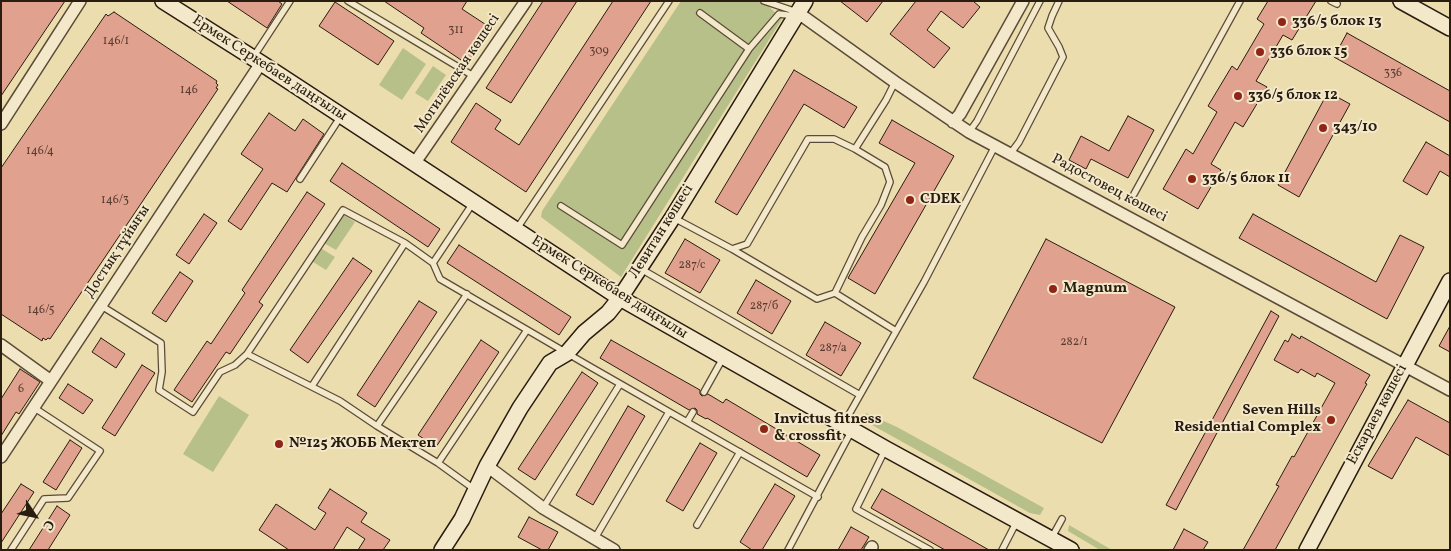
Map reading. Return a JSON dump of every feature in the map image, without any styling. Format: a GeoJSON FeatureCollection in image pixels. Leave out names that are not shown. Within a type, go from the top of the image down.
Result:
{"type":"FeatureCollection","features":[{"type":"Feature","properties":{"kind":"street"},"geometry":{"type":"LineString","coordinates":[[1,124],[80,1]]}},
{"type":"Feature","properties":{"kind":"street","name":"Ермек Серкебаев даңғылы"},"geometry":{"type":"LineString","coordinates":[[163,1],[257,60],[620,298],[848,428],[1071,550]]}},
{"type":"Feature","properties":{"kind":"street","name":"Могилёвская көшесі"},"geometry":{"type":"LineString","coordinates":[[414,164],[526,1]]}},
{"type":"Feature","properties":{"kind":"street"},"geometry":{"type":"LineString","coordinates":[[953,122],[960,114],[1023,1]]}},
{"type":"Feature","properties":{"kind":"street"},"geometry":{"type":"LineString","coordinates":[[1400,1],[1449,25]]}},
{"type":"Feature","properties":{"kind":"street","name":"Радостовец көшесі"},"geometry":{"type":"LineString","coordinates":[[797,7],[895,82],[969,132],[1450,390]]}},
{"type":"Feature","properties":{"kind":"street","name":"Левитан көшесі"},"geometry":{"type":"LineString","coordinates":[[442,550],[462,519],[487,466],[520,408],[550,363],[567,353],[584,334],[608,313],[620,298],[673,217],[797,7]]}},
{"type":"Feature","properties":{"kind":"street","name":"Достық тұйығы"},"geometry":{"type":"LineString","coordinates":[[1,457],[52,381],[257,60]]}},
{"type":"Feature","properties":{"kind":"street","name":"Ескараев көшесі"},"geometry":{"type":"LineString","coordinates":[[1307,550],[1450,281]]}},
{"type":"Feature","properties":{"kind":"street"},"geometry":{"type":"LineString","coordinates":[[1,345],[52,381]]}},
{"type":"Feature","properties":{"kind":"street"},"geometry":{"type":"LineString","coordinates":[[487,466],[543,508],[614,550]]}},
{"type":"Feature","properties":{"kind":"lane"},"geometry":{"type":"LineString","coordinates":[[257,60],[290,1]]}},
{"type":"Feature","properties":{"kind":"lane"},"geometry":{"type":"LineString","coordinates":[[348,1],[475,77]]}},
{"type":"Feature","properties":{"kind":"lane"},"geometry":{"type":"LineString","coordinates":[[516,230],[669,1]]}},
{"type":"Feature","properties":{"kind":"lane","name":"Радостовец көшесі"},"geometry":{"type":"LineString","coordinates":[[764,1],[797,7]]}},
{"type":"Feature","properties":{"kind":"lane"},"geometry":{"type":"LineString","coordinates":[[969,132],[977,122],[1040,1]]}},
{"type":"Feature","properties":{"kind":"lane"},"geometry":{"type":"LineString","coordinates":[[1010,154],[1020,142],[1063,57],[1059,46],[1048,28],[1059,1]]}},
{"type":"Feature","properties":{"kind":"lane"},"geometry":{"type":"LineString","coordinates":[[1134,194],[1240,1]]}},
{"type":"Feature","properties":{"kind":"lane"},"geometry":{"type":"LineString","coordinates":[[561,206],[622,245],[749,49],[779,14],[797,7]]}},
{"type":"Feature","properties":{"kind":"lane"},"geometry":{"type":"LineString","coordinates":[[700,13],[749,49]]}},
{"type":"Feature","properties":{"kind":"lane"},"geometry":{"type":"LineString","coordinates":[[855,149],[895,82]]}},
{"type":"Feature","properties":{"kind":"lane"},"geometry":{"type":"LineString","coordinates":[[300,179],[341,116]]}},
{"type":"Feature","properties":{"kind":"lane"},"geometry":{"type":"LineString","coordinates":[[673,217],[817,299],[835,293],[862,237],[881,206],[890,182],[885,167],[834,139],[808,139],[747,244],[732,249]]}},
{"type":"Feature","properties":{"kind":"lane"},"geometry":{"type":"LineString","coordinates":[[788,550],[818,497],[860,395],[995,146]]}},
{"type":"Feature","properties":{"kind":"lane"},"geometry":{"type":"LineString","coordinates":[[433,263],[473,203]]}},
{"type":"Feature","properties":{"kind":"lane"},"geometry":{"type":"LineString","coordinates":[[100,306],[161,343],[162,372],[159,390],[193,412],[220,372],[235,365],[247,354],[343,210],[405,243],[433,263],[440,279],[818,497]]}},
{"type":"Feature","properties":{"kind":"lane"},"geometry":{"type":"LineString","coordinates":[[312,386],[405,243]]}},
{"type":"Feature","properties":{"kind":"lane"},"geometry":{"type":"LineString","coordinates":[[639,268],[860,395]]}},
{"type":"Feature","properties":{"kind":"lane"},"geometry":{"type":"LineString","coordinates":[[835,293],[896,331]]}},
{"type":"Feature","properties":{"kind":"lane"},"geometry":{"type":"LineString","coordinates":[[377,426],[467,294]]}},
{"type":"Feature","properties":{"kind":"lane"},"geometry":{"type":"LineString","coordinates":[[438,464],[527,330]]}},
{"type":"Feature","properties":{"kind":"lane"},"geometry":{"type":"LineString","coordinates":[[247,354],[340,400],[475,490]]}},
{"type":"Feature","properties":{"kind":"lane"},"geometry":{"type":"LineString","coordinates":[[704,392],[724,358]]}},
{"type":"Feature","properties":{"kind":"lane"},"geometry":{"type":"LineString","coordinates":[[543,508],[620,384]]}},
{"type":"Feature","properties":{"kind":"lane"},"geometry":{"type":"LineString","coordinates":[[12,550],[44,499],[68,498],[100,451],[34,407]]}},
{"type":"Feature","properties":{"kind":"lane"},"geometry":{"type":"LineString","coordinates":[[596,538],[669,412]]}},
{"type":"Feature","properties":{"kind":"lane"},"geometry":{"type":"LineString","coordinates":[[687,422],[692,412]]}},
{"type":"Feature","properties":{"kind":"lane"},"geometry":{"type":"LineString","coordinates":[[886,449],[856,509],[930,550]]}},
{"type":"Feature","properties":{"kind":"lane"},"geometry":{"type":"LineString","coordinates":[[697,525],[740,452]]}},
{"type":"Feature","properties":{"kind":"lane"},"geometry":{"type":"LineString","coordinates":[[1051,539],[1062,519]]}},
{"type":"Feature","properties":{"kind":"lane"},"geometry":{"type":"LineString","coordinates":[[1002,550],[1018,521]]}},
{"type":"Feature","properties":{"kind":"green space"},"geometry":{"type":"Polygon","coordinates":[[[681,1],[763,1],[782,19],[621,277],[541,217],[542,211],[681,1]]]}},
{"type":"Feature","properties":{"kind":"green space"},"geometry":{"type":"Polygon","coordinates":[[[403,48],[426,64],[402,100],[379,85],[403,48]]]}},
{"type":"Feature","properties":{"kind":"green space"},"geometry":{"type":"Polygon","coordinates":[[[433,66],[446,75],[428,101],[415,93],[433,66]]]}},
{"type":"Feature","properties":{"kind":"green space"},"geometry":{"type":"Polygon","coordinates":[[[341,213],[355,222],[336,250],[322,242],[341,213]]]}},
{"type":"Feature","properties":{"kind":"green space"},"geometry":{"type":"Polygon","coordinates":[[[319,247],[335,257],[326,270],[310,260],[319,247]]]}},
{"type":"Feature","properties":{"kind":"green space"},"geometry":{"type":"Polygon","coordinates":[[[219,396],[249,415],[213,472],[183,454],[219,396]]]}},
{"type":"Feature","properties":{"kind":"green space"},"geometry":{"type":"Polygon","coordinates":[[[866,413],[897,427],[1044,508],[1040,515],[1030,513],[863,420],[866,413]]]}},
{"type":"Feature","properties":{"kind":"green space"},"geometry":{"type":"Polygon","coordinates":[[[1069,525],[1112,550],[1100,550],[1068,531],[1069,525]]]}},
{"type":"Feature","properties":{"kind":"building"},"geometry":{"type":"Polygon","coordinates":[[[1,1],[65,1],[1,96],[1,1]]]}},
{"type":"Feature","properties":{"kind":"building"},"geometry":{"type":"Polygon","coordinates":[[[227,1],[278,1],[282,4],[267,28],[227,1]]]}},
{"type":"Feature","properties":{"kind":"building"},"geometry":{"type":"Polygon","coordinates":[[[384,1],[467,1],[462,9],[491,28],[467,64],[421,33],[424,28],[384,1]]]}},
{"type":"Feature","properties":{"kind":"building"},"geometry":{"type":"Polygon","coordinates":[[[543,1],[577,1],[511,103],[486,88],[543,1]]]}},
{"type":"Feature","properties":{"kind":"building"},"geometry":{"type":"Polygon","coordinates":[[[613,1],[651,1],[526,192],[451,142],[476,103],[501,120],[495,129],[519,145],[613,1]]]}},
{"type":"Feature","properties":{"kind":"building"},"geometry":{"type":"Polygon","coordinates":[[[840,1],[883,1],[867,22],[840,1]]]}},
{"type":"Feature","properties":{"kind":"building"},"geometry":{"type":"Polygon","coordinates":[[[916,1],[973,1],[980,7],[963,28],[941,11],[927,30],[950,48],[934,68],[890,34],[916,1]]]}},
{"type":"Feature","properties":{"kind":"building"},"geometry":{"type":"Polygon","coordinates":[[[1268,1],[1316,1],[1292,40],[1283,35],[1256,81],[1267,87],[1243,127],[1235,122],[1211,164],[1221,170],[1198,209],[1163,189],[1186,149],[1193,154],[1217,112],[1208,106],[1232,66],[1237,70],[1264,24],[1257,19],[1268,1]]]}},
{"type":"Feature","properties":{"kind":"building"},"geometry":{"type":"Polygon","coordinates":[[[335,2],[394,41],[378,65],[319,26],[335,2]]]}},
{"type":"Feature","properties":{"kind":"building"},"geometry":{"type":"Polygon","coordinates":[[[114,12],[217,81],[218,85],[216,88],[218,89],[50,339],[46,340],[43,338],[42,341],[1,314],[1,168],[106,14],[108,16],[114,12]]]}},
{"type":"Feature","properties":{"kind":"building"},"geometry":{"type":"Polygon","coordinates":[[[1347,33],[1450,91],[1450,122],[1334,57],[1347,33]]]}},
{"type":"Feature","properties":{"kind":"building"},"geometry":{"type":"Polygon","coordinates":[[[794,70],[857,107],[844,128],[804,104],[737,215],[715,202],[794,70]]]}},
{"type":"Feature","properties":{"kind":"building"},"geometry":{"type":"Polygon","coordinates":[[[1328,92],[1350,104],[1299,197],[1278,185],[1328,92]]]}},
{"type":"Feature","properties":{"kind":"building"},"geometry":{"type":"Polygon","coordinates":[[[269,113],[295,131],[303,119],[324,134],[287,192],[272,183],[241,230],[228,221],[263,169],[241,154],[269,113]]]}},
{"type":"Feature","properties":{"kind":"building"},"geometry":{"type":"Polygon","coordinates":[[[1128,116],[1154,130],[1128,178],[1091,159],[1086,169],[1069,160],[1081,136],[1109,151],[1128,116]]]}},
{"type":"Feature","properties":{"kind":"building"},"geometry":{"type":"Polygon","coordinates":[[[892,120],[954,156],[875,294],[848,278],[915,163],[879,143],[892,120]]]}},
{"type":"Feature","properties":{"kind":"building"},"geometry":{"type":"Polygon","coordinates":[[[1426,142],[1450,156],[1450,177],[1440,171],[1427,195],[1403,181],[1426,142]]]}},
{"type":"Feature","properties":{"kind":"building"},"geometry":{"type":"Polygon","coordinates":[[[342,163],[440,229],[428,247],[330,181],[342,163]]]}},
{"type":"Feature","properties":{"kind":"building"},"geometry":{"type":"Polygon","coordinates":[[[307,192],[325,204],[259,302],[263,305],[230,354],[226,352],[192,402],[174,390],[207,341],[211,344],[245,293],[242,290],[307,192]]]}},
{"type":"Feature","properties":{"kind":"building"},"geometry":{"type":"Polygon","coordinates":[[[204,214],[217,223],[189,264],[176,255],[204,214]]]}},
{"type":"Feature","properties":{"kind":"building"},"geometry":{"type":"Polygon","coordinates":[[[1253,214],[1376,282],[1400,235],[1424,247],[1387,319],[1239,238],[1253,214]]]}},
{"type":"Feature","properties":{"kind":"building"},"geometry":{"type":"Polygon","coordinates":[[[685,239],[720,260],[700,293],[665,273],[685,239]]]}},
{"type":"Feature","properties":{"kind":"building","name":"Magnum"},"geometry":{"type":"Polygon","coordinates":[[[1046,239],[1175,307],[1102,443],[973,378],[1046,239]]]}},
{"type":"Feature","properties":{"kind":"building"},"geometry":{"type":"Polygon","coordinates":[[[459,245],[571,317],[559,335],[447,263],[459,245]]]}},
{"type":"Feature","properties":{"kind":"building"},"geometry":{"type":"Polygon","coordinates":[[[353,258],[372,271],[308,363],[290,350],[353,258]]]}},
{"type":"Feature","properties":{"kind":"building"},"geometry":{"type":"Polygon","coordinates":[[[180,272],[193,281],[166,322],[152,313],[180,272]]]}},
{"type":"Feature","properties":{"kind":"building"},"geometry":{"type":"Polygon","coordinates":[[[756,280],[791,301],[772,334],[737,313],[756,280]]]}},
{"type":"Feature","properties":{"kind":"building"},"geometry":{"type":"Polygon","coordinates":[[[419,301],[437,312],[375,407],[357,395],[419,301]]]}},
{"type":"Feature","properties":{"kind":"building"},"geometry":{"type":"Polygon","coordinates":[[[1271,311],[1279,316],[1176,510],[1166,505],[1271,311]]]}},
{"type":"Feature","properties":{"kind":"building"},"geometry":{"type":"Polygon","coordinates":[[[825,322],[861,343],[841,376],[806,355],[825,322]]]}},
{"type":"Feature","properties":{"kind":"building"},"geometry":{"type":"Polygon","coordinates":[[[1450,326],[1450,352],[1439,346],[1450,326]]]}},
{"type":"Feature","properties":{"kind":"building","name":"Seven Hills Residential Complex"},"geometry":{"type":"Polygon","coordinates":[[[1292,334],[1300,339],[1301,336],[1370,375],[1365,383],[1367,384],[1275,550],[1243,550],[1279,486],[1276,485],[1292,456],[1294,457],[1335,383],[1317,373],[1315,377],[1301,369],[1298,373],[1274,360],[1285,340],[1288,342],[1292,334]]]}},
{"type":"Feature","properties":{"kind":"building"},"geometry":{"type":"Polygon","coordinates":[[[101,338],[125,354],[116,368],[92,352],[101,338]]]}},
{"type":"Feature","properties":{"kind":"building"},"geometry":{"type":"Polygon","coordinates":[[[481,340],[499,352],[436,447],[418,435],[481,340]]]}},
{"type":"Feature","properties":{"kind":"building"},"geometry":{"type":"Polygon","coordinates":[[[611,340],[700,390],[702,396],[708,394],[723,403],[726,399],[820,455],[807,477],[697,414],[695,408],[689,410],[600,358],[611,340]]]}},
{"type":"Feature","properties":{"kind":"building"},"geometry":{"type":"Polygon","coordinates":[[[142,365],[155,373],[115,436],[102,428],[142,365]]]}},
{"type":"Feature","properties":{"kind":"building"},"geometry":{"type":"Polygon","coordinates":[[[20,369],[40,382],[19,414],[16,412],[1,436],[1,399],[20,369]]]}},
{"type":"Feature","properties":{"kind":"building"},"geometry":{"type":"Polygon","coordinates":[[[582,372],[598,383],[535,480],[518,469],[582,372]]]}},
{"type":"Feature","properties":{"kind":"building"},"geometry":{"type":"Polygon","coordinates":[[[68,384],[93,400],[83,414],[59,398],[68,384]]]}},
{"type":"Feature","properties":{"kind":"building"},"geometry":{"type":"Polygon","coordinates":[[[1408,400],[1450,423],[1450,456],[1416,437],[1392,479],[1368,466],[1408,400]]]}},
{"type":"Feature","properties":{"kind":"building"},"geometry":{"type":"Polygon","coordinates":[[[628,406],[645,416],[593,505],[576,495],[628,406]]]}},
{"type":"Feature","properties":{"kind":"building"},"geometry":{"type":"Polygon","coordinates":[[[70,440],[82,448],[56,490],[43,482],[70,440]]]}},
{"type":"Feature","properties":{"kind":"building"},"geometry":{"type":"Polygon","coordinates":[[[700,443],[717,453],[683,511],[666,501],[700,443]]]}},
{"type":"Feature","properties":{"kind":"building"},"geometry":{"type":"Polygon","coordinates":[[[21,484],[34,492],[1,543],[1,514],[21,484]]]}},
{"type":"Feature","properties":{"kind":"building"},"geometry":{"type":"Polygon","coordinates":[[[775,484],[795,496],[762,550],[752,550],[740,542],[775,484]]]}},
{"type":"Feature","properties":{"kind":"building"},"geometry":{"type":"Polygon","coordinates":[[[330,489],[367,513],[361,522],[390,540],[383,550],[358,550],[365,539],[347,527],[333,550],[289,550],[259,530],[276,504],[315,530],[326,513],[318,508],[330,489]]]}},
{"type":"Feature","properties":{"kind":"building"},"geometry":{"type":"Polygon","coordinates":[[[882,489],[989,550],[945,550],[871,508],[882,489]]]}},
{"type":"Feature","properties":{"kind":"building"},"geometry":{"type":"Polygon","coordinates":[[[57,506],[70,515],[48,550],[29,550],[57,506]]]}},
{"type":"Feature","properties":{"kind":"building"},"geometry":{"type":"Polygon","coordinates":[[[529,517],[558,532],[548,550],[542,550],[518,537],[529,517]]]}},
{"type":"Feature","properties":{"kind":"building"},"geometry":{"type":"Polygon","coordinates":[[[851,527],[869,537],[861,550],[838,550],[851,527]]]}},
{"type":"Feature","properties":{"kind":"building"},"geometry":{"type":"Polygon","coordinates":[[[1184,529],[1208,542],[1203,550],[1173,550],[1184,529]]]}},
{"type":"Feature","properties":{"kind":"place","name":"336/5 блок 13"},"geometry":{"type":"Point","coordinates":[1282,22]}},
{"type":"Feature","properties":{"kind":"place","name":"336 блок 15"},"geometry":{"type":"Point","coordinates":[1260,52]}},
{"type":"Feature","properties":{"kind":"place","name":"336/5 блок 12"},"geometry":{"type":"Point","coordinates":[1238,96]}},
{"type":"Feature","properties":{"kind":"place","name":"343/10"},"geometry":{"type":"Point","coordinates":[1323,128]}},
{"type":"Feature","properties":{"kind":"place","name":"336/5 блок 11"},"geometry":{"type":"Point","coordinates":[1192,179]}},
{"type":"Feature","properties":{"kind":"place","name":"CDEK"},"geometry":{"type":"Point","coordinates":[910,200]}},
{"type":"Feature","properties":{"kind":"place","name":"Magnum"},"geometry":{"type":"Point","coordinates":[1053,289]}},
{"type":"Feature","properties":{"kind":"place","name":"Seven Hills Residential Complex"},"geometry":{"type":"Point","coordinates":[1331,420]}},
{"type":"Feature","properties":{"kind":"place","name":"Invictus fitness & crossfit"},"geometry":{"type":"Point","coordinates":[764,429]}},
{"type":"Feature","properties":{"kind":"place","name":"№125 ЖОББ Мектеп"},"geometry":{"type":"Point","coordinates":[279,444]}}]}
